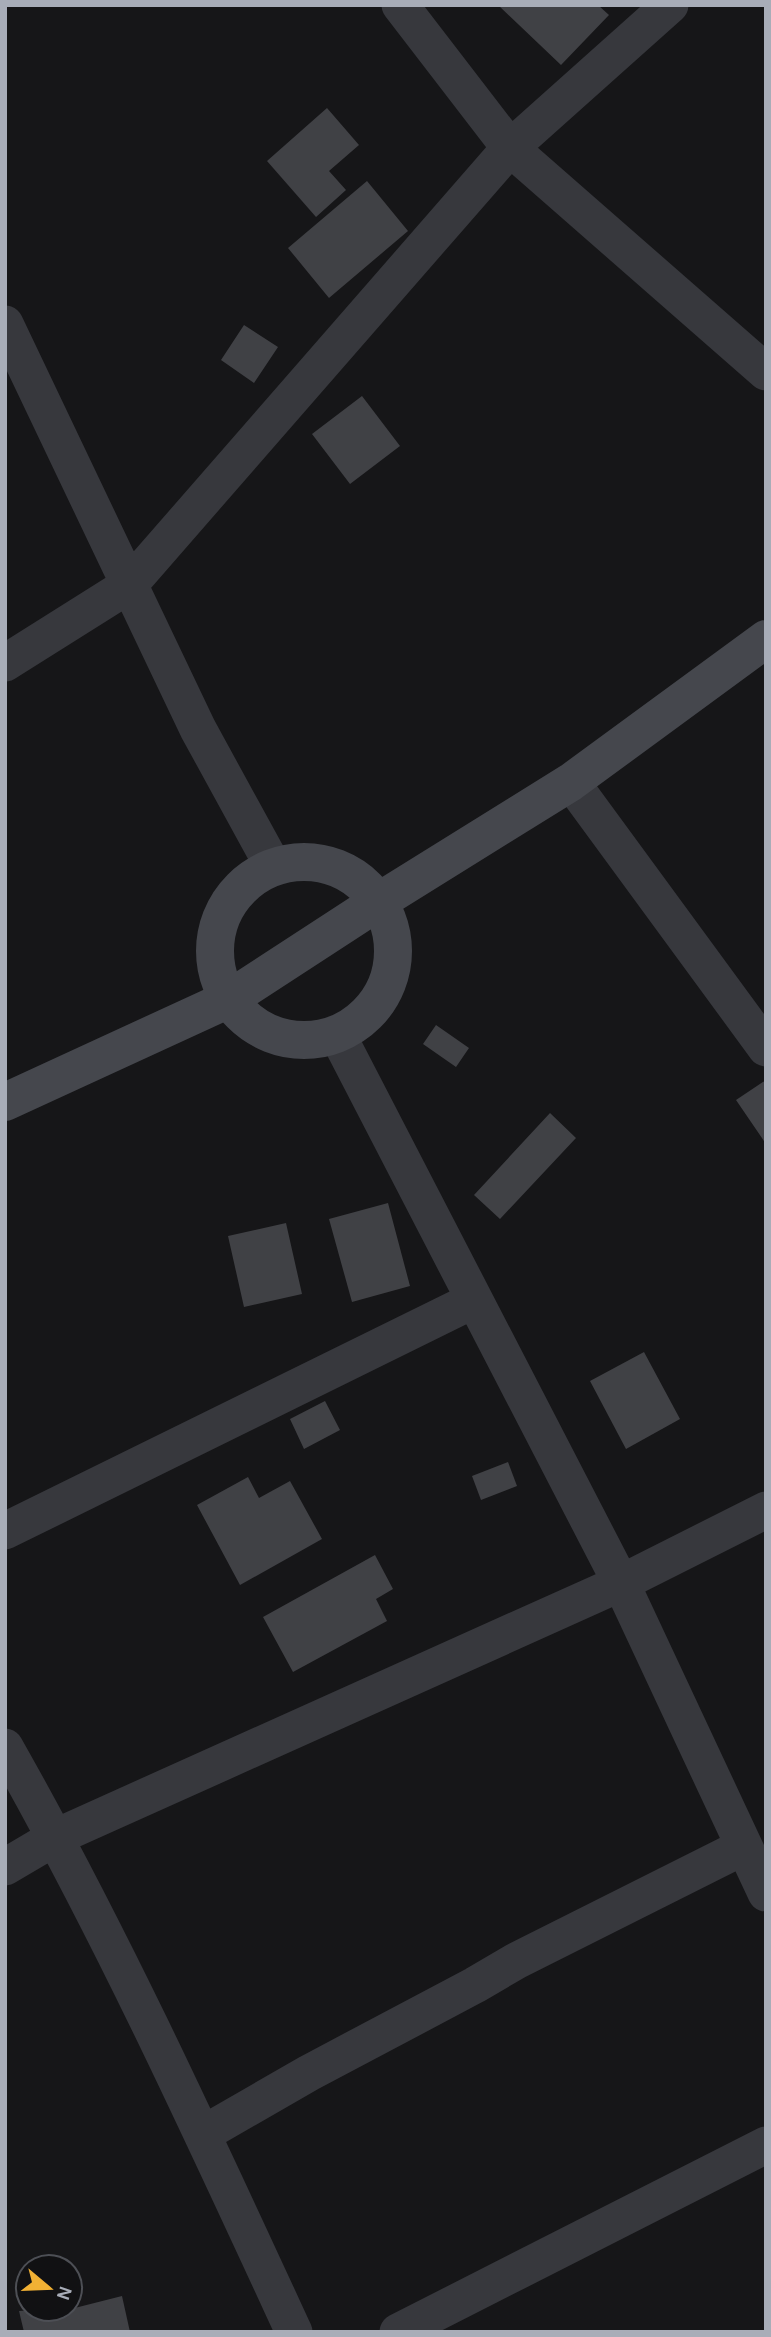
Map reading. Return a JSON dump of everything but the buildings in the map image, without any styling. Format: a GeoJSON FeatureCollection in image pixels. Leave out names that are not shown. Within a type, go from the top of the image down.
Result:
{"type":"FeatureCollection","features":[{"type":"Feature","properties":{"kind":"street"},"geometry":{"type":"LineString","coordinates":[[400,5],[510,148],[766,372]]}},
{"type":"Feature","properties":{"kind":"street"},"geometry":{"type":"LineString","coordinates":[[5,663],[130,585],[510,148],[670,5]]}},
{"type":"Feature","properties":{"kind":"street"},"geometry":{"type":"LineString","coordinates":[[5,324],[16,371],[130,585],[198,729],[273,866]]}},
{"type":"Feature","properties":{"kind":"street"},"geometry":{"type":"LineString","coordinates":[[5,1101],[229,999],[571,782],[766,639]]}},
{"type":"Feature","properties":{"kind":"street"},"geometry":{"type":"LineString","coordinates":[[571,782],[766,1048]]}},
{"type":"Feature","properties":{"kind":"street"},"geometry":{"type":"LineString","coordinates":[[303,862],[332,866],[350,874],[366,887],[378,902],[392,939],[388,979],[367,1013],[338,1036],[295,1040],[275,1035],[257,1027],[241,1015],[229,999],[220,981],[216,962],[215,942],[219,922],[240,888],[255,876],[273,866],[303,862]]}},
{"type":"Feature","properties":{"kind":"street"},"geometry":{"type":"LineString","coordinates":[[338,1036],[621,1583],[766,1893]]}},
{"type":"Feature","properties":{"kind":"street"},"geometry":{"type":"LineString","coordinates":[[5,1531],[474,1300]]}},
{"type":"Feature","properties":{"kind":"street"},"geometry":{"type":"LineString","coordinates":[[5,1867],[56,1837],[621,1583],[766,1510]]}},
{"type":"Feature","properties":{"kind":"street"},"geometry":{"type":"LineString","coordinates":[[5,1747],[56,1837],[203,2134],[294,2332]]}},
{"type":"Feature","properties":{"kind":"street"},"geometry":{"type":"LineString","coordinates":[[203,2134],[309,2073],[475,1986],[516,1961],[743,1847]]}},
{"type":"Feature","properties":{"kind":"street"},"geometry":{"type":"LineString","coordinates":[[398,2332],[766,2145]]}}]}
